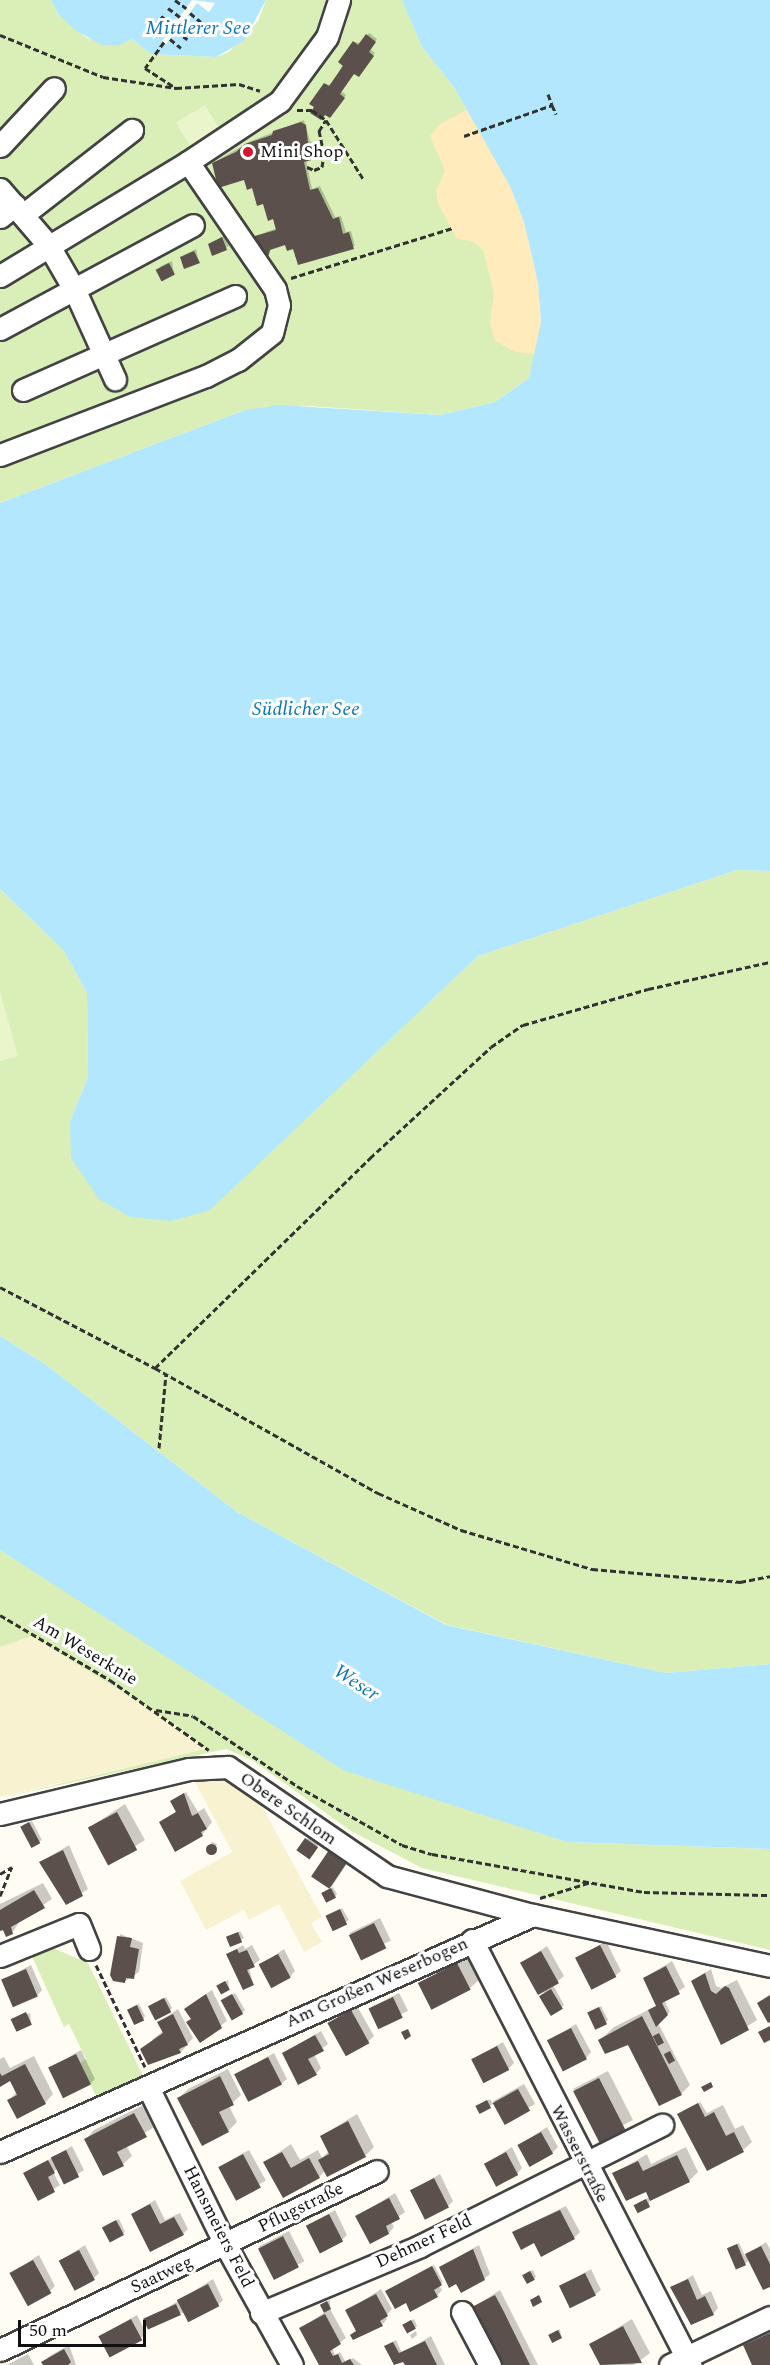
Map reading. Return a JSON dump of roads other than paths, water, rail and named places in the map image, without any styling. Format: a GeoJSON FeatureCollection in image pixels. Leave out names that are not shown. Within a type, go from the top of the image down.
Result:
{"type":"FeatureCollection","features":[{"type":"Feature","properties":{"kind":"street"},"geometry":{"type":"LineString","coordinates":[[0,276],[188,162],[280,101],[327,37],[339,0]]}},
{"type":"Feature","properties":{"kind":"street"},"geometry":{"type":"LineString","coordinates":[[0,146],[54,88]]}},
{"type":"Feature","properties":{"kind":"street"},"geometry":{"type":"LineString","coordinates":[[13,212],[132,130]]}},
{"type":"Feature","properties":{"kind":"street"},"geometry":{"type":"LineString","coordinates":[[0,455],[147,400],[238,360],[263,342],[278,322],[279,305],[268,275],[243,245],[188,162]]}},
{"type":"Feature","properties":{"kind":"street"},"geometry":{"type":"LineString","coordinates":[[0,189],[13,212],[49,246],[75,291],[115,379]]}},
{"type":"Feature","properties":{"kind":"street"},"geometry":{"type":"LineString","coordinates":[[0,329],[75,291],[193,225]]}},
{"type":"Feature","properties":{"kind":"street"},"geometry":{"type":"LineString","coordinates":[[23,390],[235,296]]}},
{"type":"Feature","properties":{"kind":"street","name":"Obere Schlom"},"geometry":{"type":"LineString","coordinates":[[0,1814],[189,1769],[228,1767],[387,1876],[536,1916]]}},
{"type":"Feature","properties":{"kind":"street"},"geometry":{"type":"LineString","coordinates":[[536,1916],[770,1966]]}},
{"type":"Feature","properties":{"kind":"street","name":"Am Großen Weserbogen"},"geometry":{"type":"LineString","coordinates":[[0,2152],[472,1940],[536,1916]]}},
{"type":"Feature","properties":{"kind":"street"},"geometry":{"type":"LineString","coordinates":[[0,1956],[79,1924],[89,1949]]}},
{"type":"Feature","properties":{"kind":"street","name":"Wasserstraße"},"geometry":{"type":"LineString","coordinates":[[472,1940],[681,2363]]}},
{"type":"Feature","properties":{"kind":"street","name":"Hansmeiers Feld"},"geometry":{"type":"LineString","coordinates":[[151,2086],[226,2246],[261,2313],[292,2365]]}},
{"type":"Feature","properties":{"kind":"street","name":"Dehmer Feld"},"geometry":{"type":"LineString","coordinates":[[261,2313],[420,2246],[662,2125]]}},
{"type":"Feature","properties":{"kind":"street","name":"Pflugstraße"},"geometry":{"type":"LineString","coordinates":[[226,2246],[377,2171]]}},
{"type":"Feature","properties":{"kind":"street","name":"Saatweg"},"geometry":{"type":"LineString","coordinates":[[0,2350],[226,2246]]}},
{"type":"Feature","properties":{"kind":"street"},"geometry":{"type":"LineString","coordinates":[[462,2312],[490,2365]]}},
{"type":"Feature","properties":{"kind":"street"},"geometry":{"type":"LineString","coordinates":[[681,2363],[770,2317]]}},
{"type":"Feature","properties":{"kind":"water","name":"Mittlerer See"},"geometry":{"type":"Polygon","coordinates":[[[51,0],[266,0],[244,41],[216,57],[151,54],[132,39],[118,46],[102,45],[75,30],[58,14],[51,0]]]}},
{"type":"Feature","properties":{"kind":"water","name":"Südlicher See"},"geometry":{"type":"Polygon","coordinates":[[[402,0],[770,0],[770,871],[737,870],[478,956],[210,1210],[172,1221],[130,1217],[99,1199],[71,1158],[70,1121],[88,1077],[87,993],[64,951],[0,889],[0,503],[245,410],[279,405],[440,415],[495,402],[529,378],[541,322],[538,283],[524,222],[510,186],[454,87],[422,47],[402,0]]]}},
{"type":"Feature","properties":{"kind":"water","name":"Weser"},"geometry":{"type":"Polygon","coordinates":[[[0,1336],[45,1364],[237,1512],[446,1625],[666,1673],[770,1664],[770,1849],[567,1842],[343,1770],[0,1550],[0,1336]]]}},
{"type":"Feature","properties":{"kind":"place","name":"Mini Shop"},"geometry":{"type":"Point","coordinates":[248,152]}}]}
